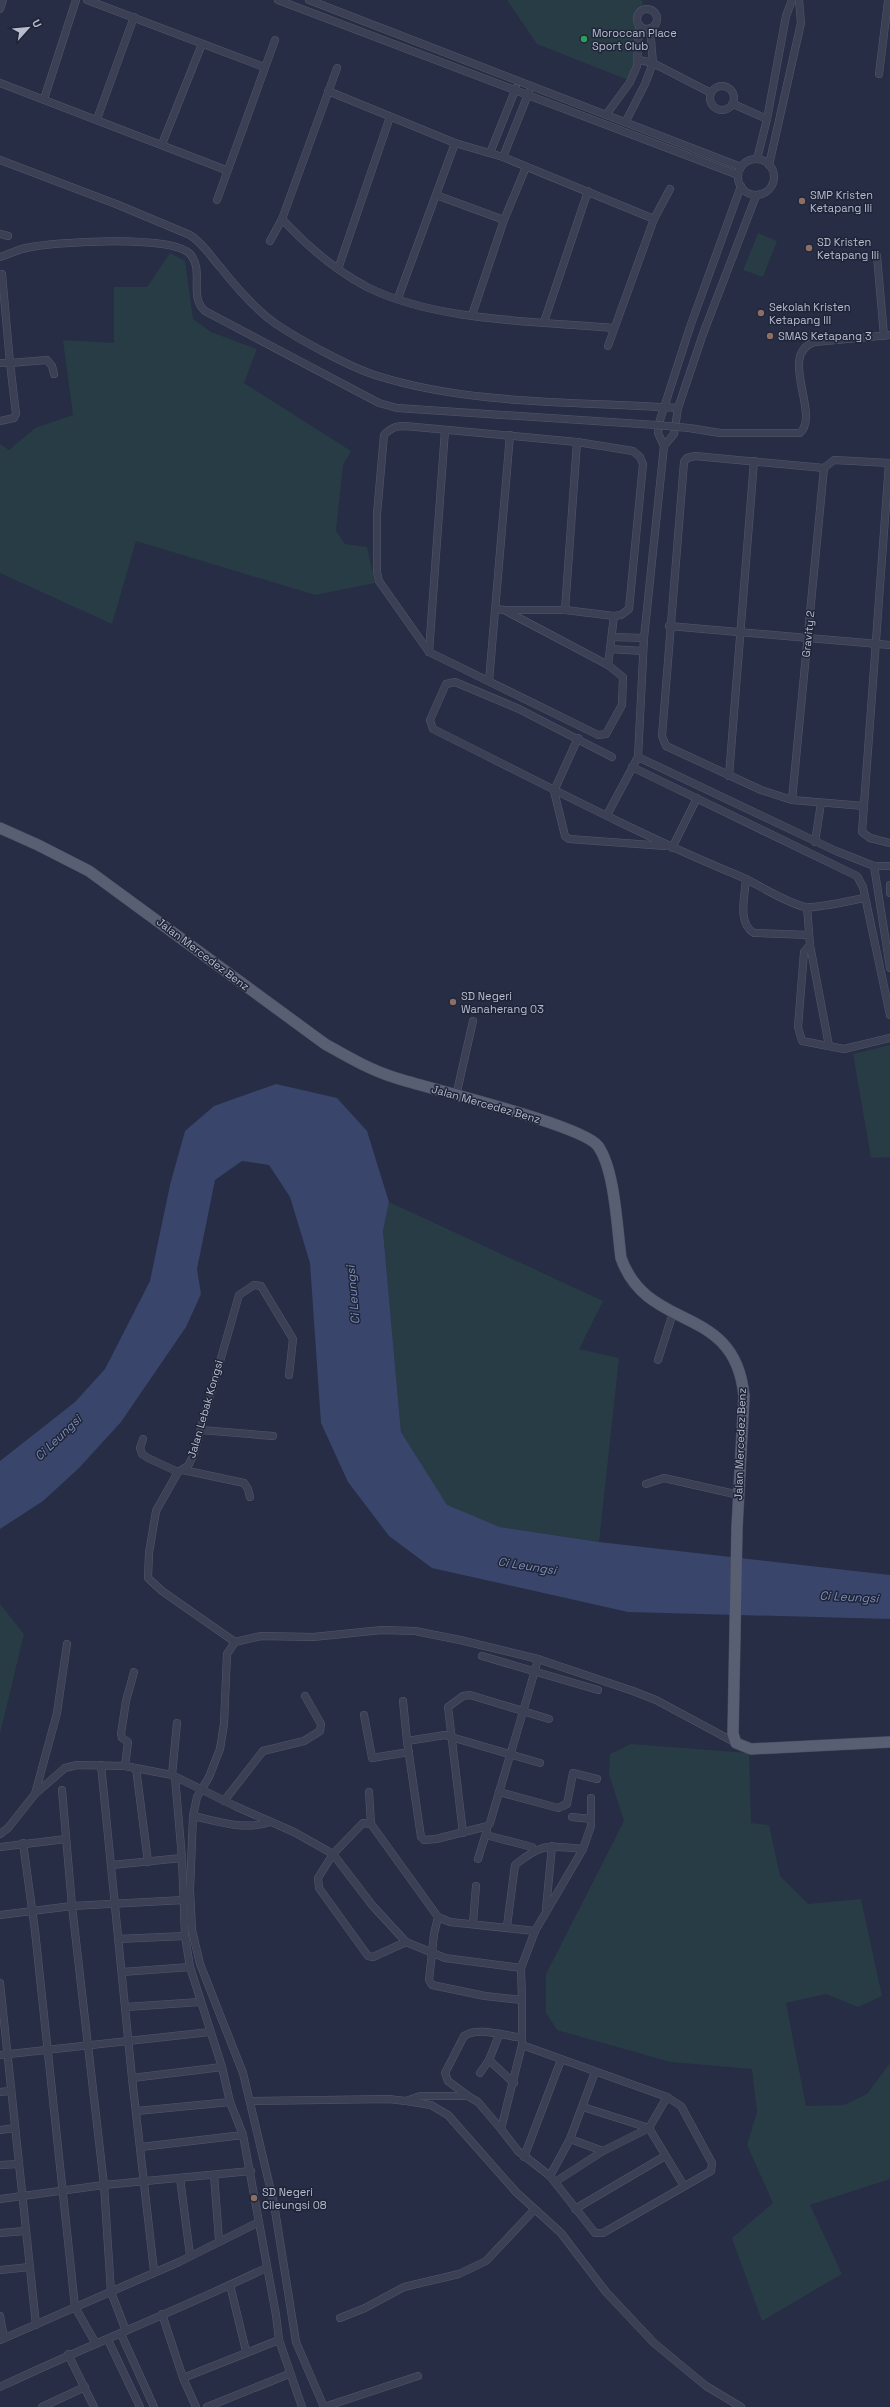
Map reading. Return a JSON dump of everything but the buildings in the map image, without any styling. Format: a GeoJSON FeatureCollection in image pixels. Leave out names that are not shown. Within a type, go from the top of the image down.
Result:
{"type":"FeatureCollection","features":[{"type":"Feature","properties":{"kind":"main road","name":"Jalan Mercedez Benz"},"geometry":{"type":"LineString","coordinates":[[0,828],[38,845],[89,871],[319,1040],[350,1059],[395,1078],[543,1120],[588,1137],[597,1144],[608,1167],[621,1258],[626,1271],[634,1284],[646,1296],[722,1340],[737,1362],[742,1378],[744,1396],[738,1495],[733,1734],[736,1743]]}},
{"type":"Feature","properties":{"kind":"main road"},"geometry":{"type":"LineString","coordinates":[[736,1743],[751,1749],[890,1742]]}},
{"type":"Feature","properties":{"kind":"street"},"geometry":{"type":"LineString","coordinates":[[0,9],[3,0]]}},
{"type":"Feature","properties":{"kind":"street"},"geometry":{"type":"LineString","coordinates":[[44,98],[76,0]]}},
{"type":"Feature","properties":{"kind":"street"},"geometry":{"type":"LineString","coordinates":[[90,0],[110,3],[134,17],[264,67]]}},
{"type":"Feature","properties":{"kind":"street"},"geometry":{"type":"LineString","coordinates":[[278,0],[738,175]]}},
{"type":"Feature","properties":{"kind":"street"},"geometry":{"type":"LineString","coordinates":[[309,0],[519,82],[606,115],[626,121],[741,167]]}},
{"type":"Feature","properties":{"kind":"street"},"geometry":{"type":"LineString","coordinates":[[757,159],[767,119],[786,16],[792,0]]}},
{"type":"Feature","properties":{"kind":"street"},"geometry":{"type":"LineString","coordinates":[[769,165],[801,23],[798,0]]}},
{"type":"Feature","properties":{"kind":"street"},"geometry":{"type":"LineString","coordinates":[[879,74],[889,1]]}},
{"type":"Feature","properties":{"kind":"street"},"geometry":{"type":"LineString","coordinates":[[324,18],[326,6]]}},
{"type":"Feature","properties":{"kind":"street"},"geometry":{"type":"LineString","coordinates":[[606,115],[630,82],[639,60],[638,14],[648,9],[656,16],[656,22],[650,28],[653,63],[645,84],[626,121]]}},
{"type":"Feature","properties":{"kind":"street"},"geometry":{"type":"LineString","coordinates":[[97,119],[134,17]]}},
{"type":"Feature","properties":{"kind":"street"},"geometry":{"type":"LineString","coordinates":[[639,25],[650,28]]}},
{"type":"Feature","properties":{"kind":"street"},"geometry":{"type":"LineString","coordinates":[[217,200],[226,170],[274,40]]}},
{"type":"Feature","properties":{"kind":"street"},"geometry":{"type":"LineString","coordinates":[[162,144],[202,44]]}},
{"type":"Feature","properties":{"kind":"street"},"geometry":{"type":"LineString","coordinates":[[639,60],[653,63],[711,93]]}},
{"type":"Feature","properties":{"kind":"street"},"geometry":{"type":"LineString","coordinates":[[270,241],[282,219],[337,68]]}},
{"type":"Feature","properties":{"kind":"street"},"geometry":{"type":"LineString","coordinates":[[490,153],[519,82]]}},
{"type":"Feature","properties":{"kind":"street"},"geometry":{"type":"LineString","coordinates":[[0,83],[44,98],[226,170]]}},
{"type":"Feature","properties":{"kind":"street"},"geometry":{"type":"LineString","coordinates":[[503,157],[530,86]]}},
{"type":"Feature","properties":{"kind":"street"},"geometry":{"type":"LineString","coordinates":[[720,86],[728,87],[734,96],[733,104],[724,110],[717,109],[711,104],[711,93],[720,86]]}},
{"type":"Feature","properties":{"kind":"street"},"geometry":{"type":"LineString","coordinates":[[328,92],[456,143],[503,157],[654,219]]}},
{"type":"Feature","properties":{"kind":"street"},"geometry":{"type":"LineString","coordinates":[[733,104],[767,119]]}},
{"type":"Feature","properties":{"kind":"street"},"geometry":{"type":"LineString","coordinates":[[338,268],[390,117]]}},
{"type":"Feature","properties":{"kind":"street"},"geometry":{"type":"LineString","coordinates":[[398,298],[456,143]]}},
{"type":"Feature","properties":{"kind":"street"},"geometry":{"type":"LineString","coordinates":[[757,159],[769,165],[774,174],[773,185],[768,192],[756,196],[750,194],[741,186],[738,175],[741,167],[748,161],[757,159]]}},
{"type":"Feature","properties":{"kind":"street"},"geometry":{"type":"LineString","coordinates":[[0,160],[116,204],[190,235],[198,241],[250,300],[277,324],[377,376],[413,386],[472,394],[560,402],[678,408]]}},
{"type":"Feature","properties":{"kind":"street"},"geometry":{"type":"LineString","coordinates":[[472,315],[504,220],[526,167]]}},
{"type":"Feature","properties":{"kind":"street"},"geometry":{"type":"LineString","coordinates":[[607,815],[638,757],[644,638],[664,446],[658,433],[663,407],[741,186]]}},
{"type":"Feature","properties":{"kind":"street"},"geometry":{"type":"LineString","coordinates":[[608,346],[654,219],[670,189]]}},
{"type":"Feature","properties":{"kind":"street"},"geometry":{"type":"LineString","coordinates":[[544,322],[588,191]]}},
{"type":"Feature","properties":{"kind":"street"},"geometry":{"type":"LineString","coordinates":[[436,195],[504,220]]}},
{"type":"Feature","properties":{"kind":"street"},"geometry":{"type":"LineString","coordinates":[[664,446],[674,434],[678,408],[703,334],[756,196]]}},
{"type":"Feature","properties":{"kind":"street"},"geometry":{"type":"LineString","coordinates":[[282,219],[310,247],[338,268],[368,287],[419,306],[472,315],[614,328]]}},
{"type":"Feature","properties":{"kind":"street"},"geometry":{"type":"LineString","coordinates":[[0,234],[8,236]]}},
{"type":"Feature","properties":{"kind":"street"},"geometry":{"type":"LineString","coordinates":[[0,257],[26,248],[101,241],[135,242],[178,248],[187,251],[195,262],[197,301],[205,311],[379,403],[397,408],[656,425],[720,433],[800,433],[804,427],[805,411],[799,360],[806,346],[815,342],[887,336],[877,256]]}},
{"type":"Feature","properties":{"kind":"street"},"geometry":{"type":"LineString","coordinates":[[0,421],[14,418],[16,414],[2,274]]}},
{"type":"Feature","properties":{"kind":"street"},"geometry":{"type":"LineString","coordinates":[[0,363],[47,360],[52,366],[54,374]]}},
{"type":"Feature","properties":{"kind":"street"},"geometry":{"type":"LineString","coordinates":[[396,426],[577,442],[633,450],[640,457],[643,464],[631,603],[627,612],[614,616],[565,610],[500,609],[608,665],[619,673],[624,681],[622,705],[606,734],[602,736],[429,652],[380,581],[377,572],[377,514],[384,434],[396,426]]}},
{"type":"Feature","properties":{"kind":"street"},"geometry":{"type":"LineString","coordinates":[[429,652],[445,430]]}},
{"type":"Feature","properties":{"kind":"street"},"geometry":{"type":"LineString","coordinates":[[489,681],[500,609],[510,435]]}},
{"type":"Feature","properties":{"kind":"street"},"geometry":{"type":"LineString","coordinates":[[565,610],[577,442]]}},
{"type":"Feature","properties":{"kind":"street"},"geometry":{"type":"LineString","coordinates":[[864,806],[792,800],[761,790],[729,776],[670,749],[663,743],[662,736],[669,626],[684,462],[687,458],[696,456],[824,468],[834,460],[890,463],[876,644],[864,806],[862,832],[865,836],[890,843]]}},
{"type":"Feature","properties":{"kind":"street"},"geometry":{"type":"LineString","coordinates":[[729,776],[754,461]]}},
{"type":"Feature","properties":{"kind":"street","name":"Gravity 2"},"geometry":{"type":"LineString","coordinates":[[792,800],[824,468]]}},
{"type":"Feature","properties":{"kind":"street"},"geometry":{"type":"LineString","coordinates":[[608,665],[614,616]]}},
{"type":"Feature","properties":{"kind":"street"},"geometry":{"type":"LineString","coordinates":[[669,626],[890,646]]}},
{"type":"Feature","properties":{"kind":"street"},"geometry":{"type":"LineString","coordinates":[[612,636],[644,638]]}},
{"type":"Feature","properties":{"kind":"street"},"geometry":{"type":"LineString","coordinates":[[610,649],[643,651]]}},
{"type":"Feature","properties":{"kind":"street"},"geometry":{"type":"LineString","coordinates":[[612,757],[578,738],[519,709],[455,682],[446,684],[430,720],[433,729],[554,791],[607,815],[670,847],[807,907],[865,898]]}},
{"type":"Feature","properties":{"kind":"street"},"geometry":{"type":"LineString","coordinates":[[578,738],[554,791],[567,838],[670,847]]}},
{"type":"Feature","properties":{"kind":"street"},"geometry":{"type":"LineString","coordinates":[[638,757],[815,842],[874,866],[890,866]]}},
{"type":"Feature","properties":{"kind":"street"},"geometry":{"type":"LineString","coordinates":[[632,767],[857,876],[861,880],[890,1015]]}},
{"type":"Feature","properties":{"kind":"street"},"geometry":{"type":"LineString","coordinates":[[670,847],[697,798]]}},
{"type":"Feature","properties":{"kind":"street"},"geometry":{"type":"LineString","coordinates":[[815,842],[821,803]]}},
{"type":"Feature","properties":{"kind":"street"},"geometry":{"type":"LineString","coordinates":[[874,866],[890,968]]}},
{"type":"Feature","properties":{"kind":"street"},"geometry":{"type":"LineString","coordinates":[[746,879],[744,922],[749,930],[754,932],[809,935]]}},
{"type":"Feature","properties":{"kind":"street"},"geometry":{"type":"LineString","coordinates":[[890,885],[890,893]]}},
{"type":"Feature","properties":{"kind":"street"},"geometry":{"type":"LineString","coordinates":[[807,907],[810,945],[829,1046]]}},
{"type":"Feature","properties":{"kind":"street"},"geometry":{"type":"LineString","coordinates":[[810,945],[804,952],[799,1033],[802,1042],[844,1049],[890,1038]]}},
{"type":"Feature","properties":{"kind":"street"},"geometry":{"type":"LineString","coordinates":[[456,1096],[473,1021]]}},
{"type":"Feature","properties":{"kind":"street","name":"Jalan Lebak Kongsi"},"geometry":{"type":"LineString","coordinates":[[235,1642],[151,1582],[147,1575],[156,1511],[180,1471],[188,1466],[193,1456],[213,1381],[239,1295],[254,1285],[261,1286],[293,1339],[289,1375]]}},
{"type":"Feature","properties":{"kind":"street"},"geometry":{"type":"LineString","coordinates":[[658,1360],[673,1313]]}},
{"type":"Feature","properties":{"kind":"street"},"geometry":{"type":"LineString","coordinates":[[201,1430],[273,1436]]}},
{"type":"Feature","properties":{"kind":"street"},"geometry":{"type":"LineString","coordinates":[[143,1439],[140,1448],[145,1456],[180,1471],[244,1483],[248,1489],[250,1497]]}},
{"type":"Feature","properties":{"kind":"street"},"geometry":{"type":"LineString","coordinates":[[646,1484],[664,1478],[738,1495]]}},
{"type":"Feature","properties":{"kind":"street"},"geometry":{"type":"LineString","coordinates":[[418,2376],[324,2407],[296,2342],[274,2204],[251,2102],[236,2054],[217,2009],[196,1950],[192,1930],[190,1890],[193,1816],[201,1788],[209,1777],[220,1749],[224,1724],[227,1654],[235,1642],[261,1636],[313,1637],[337,1633],[401,1630],[460,1640],[538,1659],[656,1700],[736,1743]]}},
{"type":"Feature","properties":{"kind":"street"},"geometry":{"type":"LineString","coordinates":[[35,1794],[57,1713],[67,1644]]}},
{"type":"Feature","properties":{"kind":"street"},"geometry":{"type":"LineString","coordinates":[[482,1656],[598,1690]]}},
{"type":"Feature","properties":{"kind":"street"},"geometry":{"type":"LineString","coordinates":[[478,1859],[538,1659]]}},
{"type":"Feature","properties":{"kind":"street"},"geometry":{"type":"LineString","coordinates":[[125,1766],[128,1742],[122,1738],[121,1734],[126,1701],[134,1672]]}},
{"type":"Feature","properties":{"kind":"street"},"geometry":{"type":"LineString","coordinates":[[224,1801],[263,1751],[304,1741],[320,1731],[320,1724],[305,1696]]}},
{"type":"Feature","properties":{"kind":"street"},"geometry":{"type":"LineString","coordinates":[[463,1833],[448,1707],[463,1696],[470,1696],[549,1719]]}},
{"type":"Feature","properties":{"kind":"street"},"geometry":{"type":"LineString","coordinates":[[403,1701],[408,1752],[421,1837],[429,1840],[488,1826]]}},
{"type":"Feature","properties":{"kind":"street"},"geometry":{"type":"LineString","coordinates":[[364,1715],[372,1758],[408,1752]]}},
{"type":"Feature","properties":{"kind":"street"},"geometry":{"type":"LineString","coordinates":[[177,1723],[173,1776],[182,1858],[185,1936],[190,1967],[222,2067],[230,2102],[243,2135],[251,2171],[279,2340],[299,2406]]}},
{"type":"Feature","properties":{"kind":"street"},"geometry":{"type":"LineString","coordinates":[[407,1741],[445,1735],[540,1763]]}},
{"type":"Feature","properties":{"kind":"street"},"geometry":{"type":"LineString","coordinates":[[0,1834],[8,1828],[35,1794],[66,1768],[77,1765],[125,1766],[173,1776],[201,1788],[224,1801],[294,1832],[333,1854],[372,1905],[406,1942],[445,1958],[521,1968]]}},
{"type":"Feature","properties":{"kind":"street"},"geometry":{"type":"LineString","coordinates":[[101,1765],[132,2078],[137,2111],[143,2181],[154,2271]]}},
{"type":"Feature","properties":{"kind":"street"},"geometry":{"type":"LineString","coordinates":[[136,1768],[148,1862]]}},
{"type":"Feature","properties":{"kind":"street"},"geometry":{"type":"LineString","coordinates":[[499,1792],[558,1808],[567,1804],[573,1773],[597,1779]]}},
{"type":"Feature","properties":{"kind":"street"},"geometry":{"type":"LineString","coordinates":[[62,1790],[72,1906],[104,2185],[110,2292],[124,2333],[154,2407]]}},
{"type":"Feature","properties":{"kind":"street"},"geometry":{"type":"LineString","coordinates":[[369,1792],[371,1824],[438,1916],[450,1922],[507,1926],[535,1931]]}},
{"type":"Feature","properties":{"kind":"street"},"geometry":{"type":"LineString","coordinates":[[501,2129],[514,2083],[522,2042],[521,1968],[535,1931],[583,1849],[591,1826],[591,1798]]}},
{"type":"Feature","properties":{"kind":"street"},"geometry":{"type":"LineString","coordinates":[[193,1816],[241,1826],[259,1826],[270,1822]]}},
{"type":"Feature","properties":{"kind":"street"},"geometry":{"type":"LineString","coordinates":[[572,1817],[591,1819]]}},
{"type":"Feature","properties":{"kind":"street"},"geometry":{"type":"LineString","coordinates":[[371,1824],[363,1823],[333,1854],[318,1878],[319,1888],[368,1956],[373,1957],[406,1942]]}},
{"type":"Feature","properties":{"kind":"street"},"geometry":{"type":"LineString","coordinates":[[486,1835],[532,1847]]}},
{"type":"Feature","properties":{"kind":"street"},"geometry":{"type":"LineString","coordinates":[[0,1847],[23,1843],[66,1839]]}},
{"type":"Feature","properties":{"kind":"street"},"geometry":{"type":"LineString","coordinates":[[23,1843],[48,2049],[75,2308],[96,2344]]}},
{"type":"Feature","properties":{"kind":"street"},"geometry":{"type":"LineString","coordinates":[[507,1926],[513,1868],[540,1847],[552,1846],[583,1849]]}},
{"type":"Feature","properties":{"kind":"street"},"geometry":{"type":"LineString","coordinates":[[546,1910],[552,1846]]}},
{"type":"Feature","properties":{"kind":"street"},"geometry":{"type":"LineString","coordinates":[[112,1865],[182,1858]]}},
{"type":"Feature","properties":{"kind":"street"},"geometry":{"type":"LineString","coordinates":[[473,1923],[476,1886]]}},
{"type":"Feature","properties":{"kind":"street"},"geometry":{"type":"LineString","coordinates":[[0,1915],[72,1906],[184,1900]]}},
{"type":"Feature","properties":{"kind":"street"},"geometry":{"type":"LineString","coordinates":[[438,1916],[434,1934],[429,1980],[435,1987],[522,2000]]}},
{"type":"Feature","properties":{"kind":"street"},"geometry":{"type":"LineString","coordinates":[[118,1939],[185,1936]]}},
{"type":"Feature","properties":{"kind":"street"},"geometry":{"type":"LineString","coordinates":[[122,1972],[190,1967]]}},
{"type":"Feature","properties":{"kind":"street"},"geometry":{"type":"LineString","coordinates":[[0,1986],[4,2054],[15,2128],[36,2325]]}},
{"type":"Feature","properties":{"kind":"street"},"geometry":{"type":"LineString","coordinates":[[126,2007],[200,2002]]}},
{"type":"Feature","properties":{"kind":"street"},"geometry":{"type":"LineString","coordinates":[[4,2054],[129,2039],[210,2032]]}},
{"type":"Feature","properties":{"kind":"street"},"geometry":{"type":"LineString","coordinates":[[483,2032],[522,2042],[561,2060],[667,2097],[681,2106],[713,2166],[707,2174],[599,2234],[592,2231],[550,2176],[524,2157],[478,2102],[447,2079],[445,2070],[468,2033],[483,2032]]}},
{"type":"Feature","properties":{"kind":"street"},"geometry":{"type":"LineString","coordinates":[[480,2073],[489,2060],[499,2035]]}},
{"type":"Feature","properties":{"kind":"street"},"geometry":{"type":"LineString","coordinates":[[489,2060],[514,2083]]}},
{"type":"Feature","properties":{"kind":"street"},"geometry":{"type":"LineString","coordinates":[[524,2157],[561,2060]]}},
{"type":"Feature","properties":{"kind":"street"},"geometry":{"type":"LineString","coordinates":[[132,2078],[222,2067]]}},
{"type":"Feature","properties":{"kind":"street"},"geometry":{"type":"LineString","coordinates":[[550,2176],[570,2139],[595,2072]]}},
{"type":"Feature","properties":{"kind":"street"},"geometry":{"type":"LineString","coordinates":[[0,2092],[10,2090]]}},
{"type":"Feature","properties":{"kind":"street"},"geometry":{"type":"LineString","coordinates":[[406,2101],[420,2096],[468,2096]]}},
{"type":"Feature","properties":{"kind":"street"},"geometry":{"type":"LineString","coordinates":[[555,2182],[603,2151],[649,2128],[667,2097]]}},
{"type":"Feature","properties":{"kind":"street"},"geometry":{"type":"LineString","coordinates":[[251,2102],[388,2099],[431,2105],[448,2115],[534,2210],[561,2233],[606,2292],[654,2343],[706,2386],[741,2407]]}},
{"type":"Feature","properties":{"kind":"street"},"geometry":{"type":"LineString","coordinates":[[137,2111],[230,2102]]}},
{"type":"Feature","properties":{"kind":"street"},"geometry":{"type":"LineString","coordinates":[[583,2107],[649,2128],[684,2186]]}},
{"type":"Feature","properties":{"kind":"street"},"geometry":{"type":"LineString","coordinates":[[0,2130],[15,2128]]}},
{"type":"Feature","properties":{"kind":"street"},"geometry":{"type":"LineString","coordinates":[[140,2147],[243,2135]]}},
{"type":"Feature","properties":{"kind":"street"},"geometry":{"type":"LineString","coordinates":[[570,2139],[603,2151]]}},
{"type":"Feature","properties":{"kind":"street"},"geometry":{"type":"LineString","coordinates":[[575,2209],[665,2156]]}},
{"type":"Feature","properties":{"kind":"street"},"geometry":{"type":"LineString","coordinates":[[0,2166],[19,2164]]}},
{"type":"Feature","properties":{"kind":"street"},"geometry":{"type":"LineString","coordinates":[[0,2199],[104,2185],[251,2171]]}},
{"type":"Feature","properties":{"kind":"street"},"geometry":{"type":"LineString","coordinates":[[214,2175],[220,2240]]}},
{"type":"Feature","properties":{"kind":"street"},"geometry":{"type":"LineString","coordinates":[[180,2178],[190,2256]]}},
{"type":"Feature","properties":{"kind":"street"},"geometry":{"type":"LineString","coordinates":[[340,2318],[365,2308],[404,2287],[459,2274],[486,2261],[534,2210]]}},
{"type":"Feature","properties":{"kind":"street"},"geometry":{"type":"LineString","coordinates":[[0,2316],[2,2339],[190,2256],[259,2222]]}},
{"type":"Feature","properties":{"kind":"street"},"geometry":{"type":"LineString","coordinates":[[0,2233],[25,2231]]}},
{"type":"Feature","properties":{"kind":"street"},"geometry":{"type":"LineString","coordinates":[[0,2270],[30,2267]]}},
{"type":"Feature","properties":{"kind":"street"},"geometry":{"type":"LineString","coordinates":[[0,2387],[68,2354],[108,2340],[162,2314],[266,2268]]}},
{"type":"Feature","properties":{"kind":"street"},"geometry":{"type":"LineString","coordinates":[[230,2285],[246,2351]]}},
{"type":"Feature","properties":{"kind":"street"},"geometry":{"type":"LineString","coordinates":[[162,2314],[183,2378],[196,2407]]}},
{"type":"Feature","properties":{"kind":"street"},"geometry":{"type":"LineString","coordinates":[[108,2340],[140,2407]]}},
{"type":"Feature","properties":{"kind":"street"},"geometry":{"type":"LineString","coordinates":[[183,2378],[246,2351],[279,2340]]}},
{"type":"Feature","properties":{"kind":"street"},"geometry":{"type":"LineString","coordinates":[[68,2354],[86,2387],[94,2407]]}},
{"type":"Feature","properties":{"kind":"street"},"geometry":{"type":"LineString","coordinates":[[207,2407],[289,2374]]}},
{"type":"Feature","properties":{"kind":"street"},"geometry":{"type":"LineString","coordinates":[[42,2407],[86,2387]]}},
{"type":"Feature","properties":{"kind":"shaded area","name":"Moroccan Place Sport Club"},"geometry":{"type":"Polygon","coordinates":[[[507,0],[641,0],[643,2],[635,34],[633,82],[537,44],[507,0]]]}},
{"type":"Feature","properties":{"kind":"shaded area"},"geometry":{"type":"Polygon","coordinates":[[[758,233],[777,241],[763,277],[743,270],[758,233]]]}},
{"type":"Feature","properties":{"kind":"shaded area"},"geometry":{"type":"Polygon","coordinates":[[[170,253],[185,261],[193,319],[211,332],[257,349],[244,383],[351,451],[343,465],[336,531],[345,544],[367,547],[375,583],[315,595],[136,541],[112,624],[0,573],[0,444],[9,450],[35,428],[73,415],[63,340],[114,343],[114,287],[147,287],[170,253]]]}},
{"type":"Feature","properties":{"kind":"shaded area"},"geometry":{"type":"Polygon","coordinates":[[[890,1045],[890,1157],[871,1158],[853,1054],[890,1045]]]}},
{"type":"Feature","properties":{"kind":"shaded area"},"geometry":{"type":"Polygon","coordinates":[[[389,1202],[603,1301],[579,1349],[619,1358],[599,1542],[500,1527],[447,1506],[401,1432],[383,1231],[389,1202]]]}},
{"type":"Feature","properties":{"kind":"shaded area"},"geometry":{"type":"Polygon","coordinates":[[[0,1604],[24,1634],[0,1734],[0,1604]]]}},
{"type":"Feature","properties":{"kind":"shaded area"},"geometry":{"type":"Polygon","coordinates":[[[631,1744],[749,1753],[751,1823],[769,1825],[780,1876],[808,1904],[861,1899],[882,1996],[858,2007],[826,1994],[786,2003],[806,2106],[844,2105],[867,2094],[890,2063],[890,2179],[810,2205],[842,2274],[762,2321],[732,2238],[773,2203],[747,2145],[757,2112],[752,2069],[670,2062],[557,2030],[546,2013],[546,1974],[624,1821],[609,1774],[610,1754],[631,1744]]]}},
{"type":"Feature","properties":{"kind":"water","name":"Ci Leungsi"},"geometry":{"type":"Polygon","coordinates":[[[276,1084],[337,1098],[367,1131],[389,1202],[383,1231],[401,1432],[447,1505],[500,1527],[599,1542],[890,1575],[890,1619],[628,1612],[432,1568],[389,1536],[348,1482],[321,1423],[310,1263],[290,1197],[269,1165],[242,1161],[215,1180],[197,1269],[201,1294],[186,1327],[121,1422],[79,1468],[43,1501],[0,1529],[0,1461],[75,1402],[105,1369],[150,1281],[170,1185],[185,1131],[214,1106],[276,1084]]]}},
{"type":"Feature","properties":{"kind":"place","name":"Moroccan Place Sport Club"},"geometry":{"type":"Point","coordinates":[584,39]}},
{"type":"Feature","properties":{"kind":"place","name":"SMP Kristen Ketapang IIi"},"geometry":{"type":"Point","coordinates":[802,201]}},
{"type":"Feature","properties":{"kind":"place","name":"SD Kristen Ketapang IIi"},"geometry":{"type":"Point","coordinates":[809,248]}},
{"type":"Feature","properties":{"kind":"place","name":"Sekolah Kristen Ketapang III"},"geometry":{"type":"Point","coordinates":[761,313]}},
{"type":"Feature","properties":{"kind":"place","name":"SMAS Ketapang 3"},"geometry":{"type":"Point","coordinates":[770,336]}},
{"type":"Feature","properties":{"kind":"place","name":"SD Negeri Wanaherang 03"},"geometry":{"type":"Point","coordinates":[453,1002]}},
{"type":"Feature","properties":{"kind":"place","name":"SD Negeri Cileungsi 08"},"geometry":{"type":"Point","coordinates":[254,2198]}}]}
